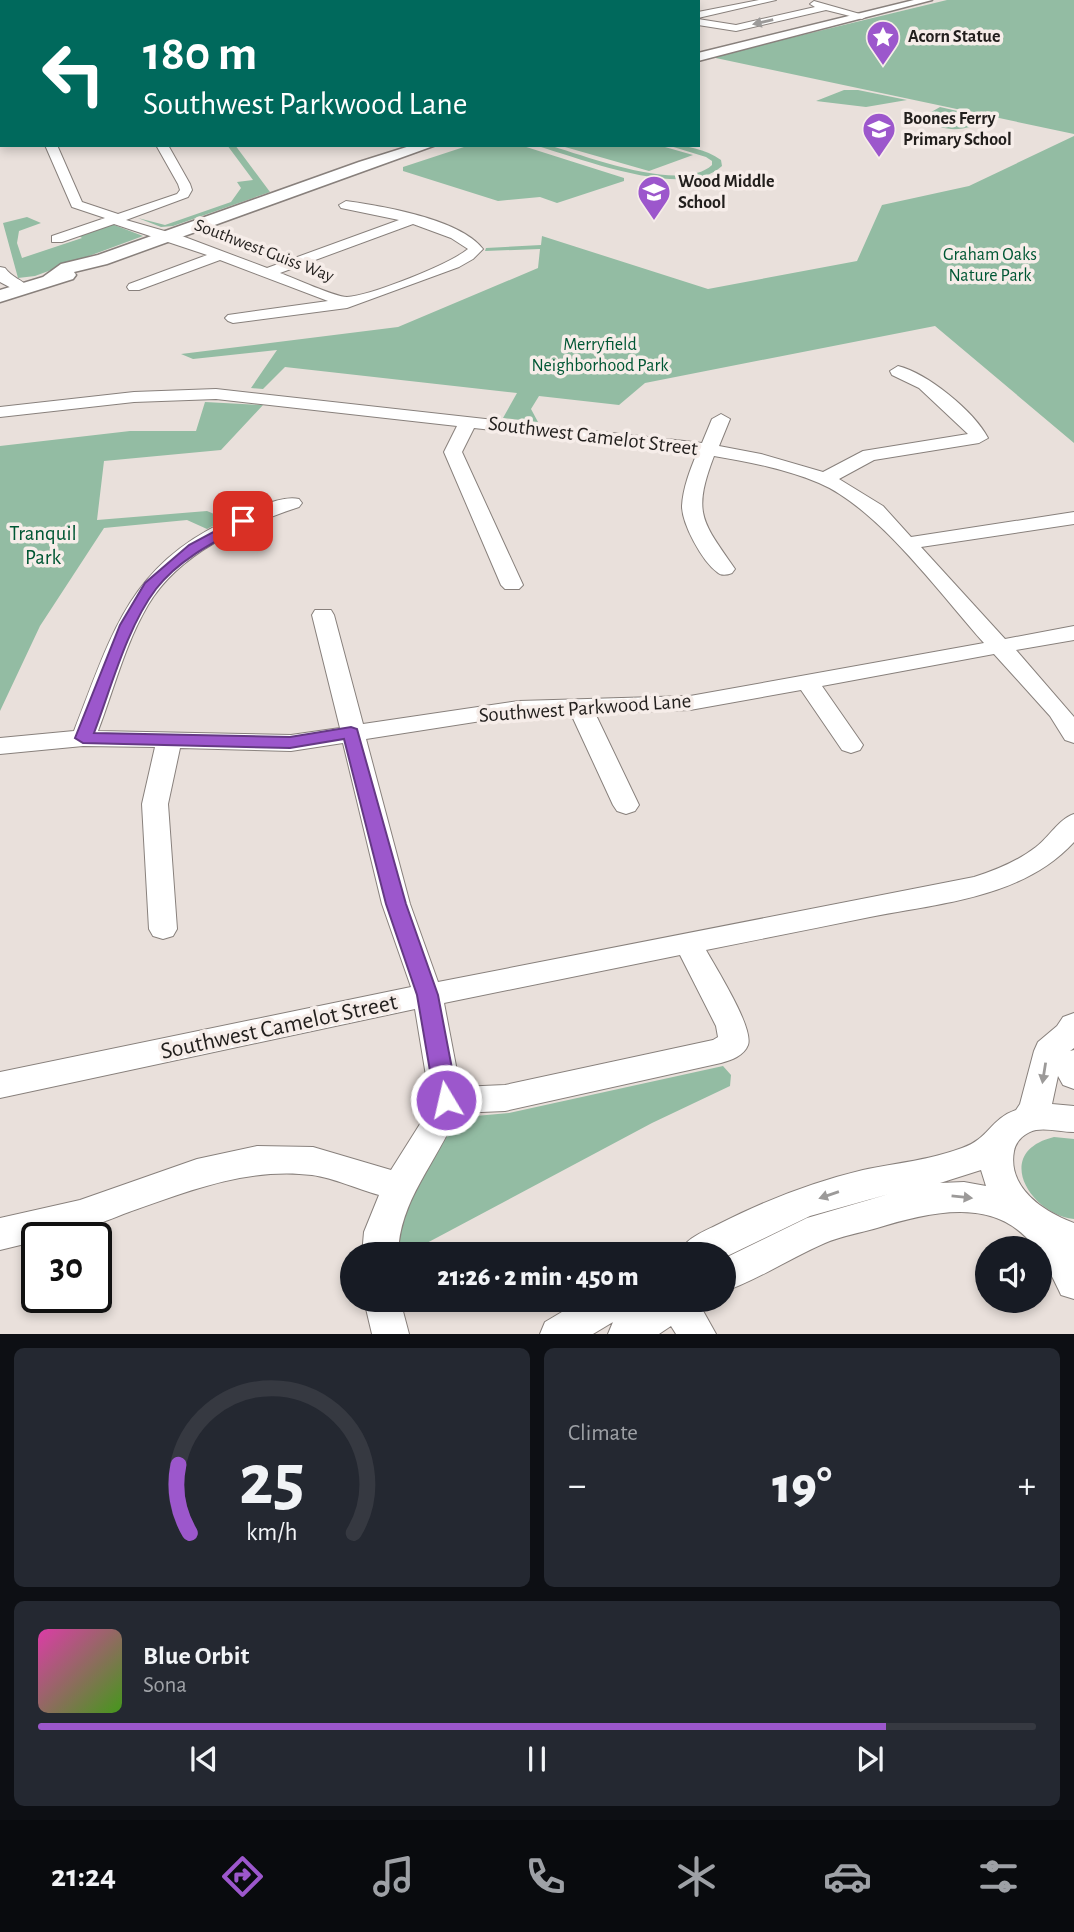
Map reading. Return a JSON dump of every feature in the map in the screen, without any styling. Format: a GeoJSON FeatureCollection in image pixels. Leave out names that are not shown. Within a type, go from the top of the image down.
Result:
{"type":"FeatureCollection","features":[{"type":"Feature","properties":{"kind":"main road"},"geometry":{"type":"LineString","coordinates":[[700,56],[927,0]]}},
{"type":"Feature","properties":{"kind":"main road"},"geometry":{"type":"LineString","coordinates":[[0,296],[51,278],[65,276],[101,260],[210,220],[306,189],[310,185],[412,148]]}},
{"type":"Feature","properties":{"kind":"street"},"geometry":{"type":"LineString","coordinates":[[656,0],[675,0]]}},
{"type":"Feature","properties":{"kind":"street"},"geometry":{"type":"LineString","coordinates":[[700,15],[772,0]]}},
{"type":"Feature","properties":{"kind":"street"},"geometry":{"type":"LineString","coordinates":[[807,2],[862,16]]}},
{"type":"Feature","properties":{"kind":"street"},"geometry":{"type":"LineString","coordinates":[[700,22],[736,28],[827,8]]}},
{"type":"Feature","properties":{"kind":"street","name":"Southwest Guiss Way"},"geometry":{"type":"LineString","coordinates":[[52,147],[77,204],[118,219],[120,223],[167,236],[348,303]]}},
{"type":"Feature","properties":{"kind":"street"},"geometry":{"type":"LineString","coordinates":[[57,239],[176,200],[186,194],[176,168],[163,147]]}},
{"type":"Feature","properties":{"kind":"street"},"geometry":{"type":"LineString","coordinates":[[233,318],[303,311],[348,303],[433,273],[470,256],[476,249],[475,244],[464,238],[372,207],[346,205]]}},
{"type":"Feature","properties":{"kind":"street"},"geometry":{"type":"LineString","coordinates":[[266,273],[410,220]]}},
{"type":"Feature","properties":{"kind":"street"},"geometry":{"type":"LineString","coordinates":[[134,287],[221,255]]}},
{"type":"Feature","properties":{"kind":"street"},"geometry":{"type":"LineString","coordinates":[[0,271],[3,278],[22,288]]}},
{"type":"Feature","properties":{"kind":"street"},"geometry":{"type":"LineString","coordinates":[[826,480],[869,455],[979,438],[975,430],[925,384],[898,371]]}},
{"type":"Feature","properties":{"kind":"street","name":"Southwest Camelot Street"},"geometry":{"type":"LineString","coordinates":[[0,412],[134,397],[216,394],[708,449],[755,457],[826,480],[876,510],[1059,712],[1074,736]]}},
{"type":"Feature","properties":{"kind":"street"},"geometry":{"type":"LineString","coordinates":[[721,419],[692,499],[692,514],[698,531],[725,569]]}},
{"type":"Feature","properties":{"kind":"street"},"geometry":{"type":"LineString","coordinates":[[468,422],[453,452],[512,585]]}},
{"type":"Feature","properties":{"kind":"street"},"geometry":{"type":"LineString","coordinates":[[83,738],[128,625],[151,586],[179,559],[214,535],[261,513],[292,503]]}},
{"type":"Feature","properties":{"kind":"street"},"geometry":{"type":"LineString","coordinates":[[908,543],[1074,518]]}},
{"type":"Feature","properties":{"kind":"street"},"geometry":{"type":"LineString","coordinates":[[323,615],[396,904],[428,995],[446,1100],[434,1130],[399,1186],[381,1232],[381,1242]]}},
{"type":"Feature","properties":{"kind":"street","name":"Southwest Parkwood Lane"},"geometry":{"type":"LineString","coordinates":[[0,746],[83,738],[290,743],[519,708],[690,703],[1074,633]]}},
{"type":"Feature","properties":{"kind":"street"},"geometry":{"type":"LineString","coordinates":[[807,681],[851,745]]}},
{"type":"Feature","properties":{"kind":"street"},"geometry":{"type":"LineString","coordinates":[[580,707],[626,805]]}},
{"type":"Feature","properties":{"kind":"street"},"geometry":{"type":"LineString","coordinates":[[163,929],[155,804],[169,741]]}},
{"type":"Feature","properties":{"kind":"street","name":"Southwest Camelot Street"},"geometry":{"type":"LineString","coordinates":[[0,1085],[428,995],[976,886],[1008,876],[1045,855],[1074,823]]}},
{"type":"Feature","properties":{"kind":"street"},"geometry":{"type":"LineString","coordinates":[[446,1100],[505,1098],[721,1051],[734,1042],[731,1026],[690,944]]}},
{"type":"Feature","properties":{"kind":"street"},"geometry":{"type":"LineString","coordinates":[[1028,1119],[1039,1095],[1049,1051],[1072,1045],[1074,1076]]}},
{"type":"Feature","properties":{"kind":"street"},"geometry":{"type":"LineString","coordinates":[[1074,1119],[1046,1116],[1028,1119],[1012,1126],[1003,1134],[994,1161],[998,1179],[1010,1201],[1030,1219],[1065,1260],[1074,1283]]}},
{"type":"Feature","properties":{"kind":"street"},"geometry":{"type":"LineString","coordinates":[[720,1242],[765,1218],[832,1194],[862,1185],[955,1167],[996,1149]]}},
{"type":"Feature","properties":{"kind":"street"},"geometry":{"type":"LineString","coordinates":[[0,1234],[80,1215],[197,1173],[257,1160],[313,1161],[399,1186]]}},
{"type":"Feature","properties":{"kind":"street"},"geometry":{"type":"LineString","coordinates":[[736,1270],[819,1229],[925,1199],[964,1197],[1009,1206],[1074,1239]]}},
{"type":"Feature","properties":{"kind":"street"},"geometry":{"type":"LineString","coordinates":[[385,1312],[391,1334]]}},
{"type":"Feature","properties":{"kind":"street"},"geometry":{"type":"LineString","coordinates":[[558,1334],[595,1312]]}},
{"type":"Feature","properties":{"kind":"street"},"geometry":{"type":"LineString","coordinates":[[626,1334],[659,1312]]}},
{"type":"Feature","properties":{"kind":"street"},"geometry":{"type":"LineString","coordinates":[[683,1312],[698,1334]]}},
{"type":"Feature","properties":{"kind":"green space"},"geometry":{"type":"Polygon","coordinates":[[[947,0],[1074,0],[1074,134],[711,57],[947,0]]]}},
{"type":"Feature","properties":{"kind":"green space"},"geometry":{"type":"Polygon","coordinates":[[[844,90],[858,90],[907,100],[866,107],[816,101],[844,90]]]}},
{"type":"Feature","properties":{"kind":"green space"},"geometry":{"type":"Polygon","coordinates":[[[940,107],[991,121],[958,129],[942,127],[927,119],[926,115],[940,107]]]}},
{"type":"Feature","properties":{"kind":"green space"},"geometry":{"type":"Polygon","coordinates":[[[1074,136],[1074,443],[935,326],[645,383],[619,405],[539,396],[531,409],[538,422],[503,418],[517,393],[285,367],[263,389],[251,388],[277,350],[193,359],[181,354],[398,327],[538,268],[540,249],[485,251],[486,248],[541,245],[542,236],[708,289],[857,261],[882,205],[969,186],[1074,136]]]}},
{"type":"Feature","properties":{"kind":"green space"},"geometry":{"type":"Polygon","coordinates":[[[228,147],[236,147],[270,192],[173,226],[161,227],[138,218],[165,225],[231,202],[241,188],[237,182],[253,180],[228,147]]]}},
{"type":"Feature","properties":{"kind":"green space"},"geometry":{"type":"Polygon","coordinates":[[[464,147],[526,147],[624,178],[624,181],[557,203],[540,197],[498,201],[403,171],[403,167],[464,147]]]}},
{"type":"Feature","properties":{"kind":"green space"},"geometry":{"type":"Polygon","coordinates":[[[541,147],[555,147],[632,170],[656,174],[678,176],[698,173],[712,165],[712,161],[706,157],[674,147],[688,147],[709,153],[721,160],[722,166],[705,176],[683,179],[658,178],[603,166],[541,147]]]}},
{"type":"Feature","properties":{"kind":"green space"},"geometry":{"type":"Polygon","coordinates":[[[565,147],[665,147],[693,155],[649,171],[565,147]]]}},
{"type":"Feature","properties":{"kind":"green space"},"geometry":{"type":"Polygon","coordinates":[[[27,217],[41,223],[19,231],[17,243],[22,258],[82,238],[79,236],[109,223],[143,236],[35,276],[18,278],[3,223],[27,217]]]}},
{"type":"Feature","properties":{"kind":"green space","name":"Tranquil Park"},"geometry":{"type":"Polygon","coordinates":[[[205,402],[263,405],[221,450],[104,461],[97,520],[207,511],[226,519],[207,529],[187,520],[104,528],[40,626],[0,711],[0,446],[130,431],[196,431],[205,402]]]}},
{"type":"Feature","properties":{"kind":"green space"},"geometry":{"type":"Polygon","coordinates":[[[723,1066],[731,1075],[730,1086],[652,1123],[429,1242],[399,1242],[412,1198],[453,1118],[509,1113],[723,1066]]]}},
{"type":"Feature","properties":{"kind":"green space"},"geometry":{"type":"Polygon","coordinates":[[[1054,1137],[1074,1139],[1074,1219],[1058,1215],[1044,1206],[1032,1195],[1024,1182],[1021,1168],[1025,1155],[1035,1145],[1054,1137]]]}},
{"type":"Feature","properties":{"kind":"place","name":"Acorn Statue"},"geometry":{"type":"Point","coordinates":[883,67]}},
{"type":"Feature","properties":{"kind":"place","name":"Boones Ferry Primary School"},"geometry":{"type":"Point","coordinates":[879,159]}},
{"type":"Feature","properties":{"kind":"place","name":"Wood Middle School"},"geometry":{"type":"Point","coordinates":[654,222]}},
{"type":"Feature","properties":{"kind":"route"},"geometry":{"type":"LineString","coordinates":[[243,521],[194,548],[151,586],[128,625],[83,738],[290,743],[351,733],[396,904],[428,995],[446,1100]]}},
{"type":"Feature","properties":{"kind":"park label","name":"Graham Oaks Nature Park"},"geometry":{"type":"Point","coordinates":[990,265]}},
{"type":"Feature","properties":{"kind":"park label","name":"Merryfield Neighborhood Park"},"geometry":{"type":"Point","coordinates":[600,355]}}]}
